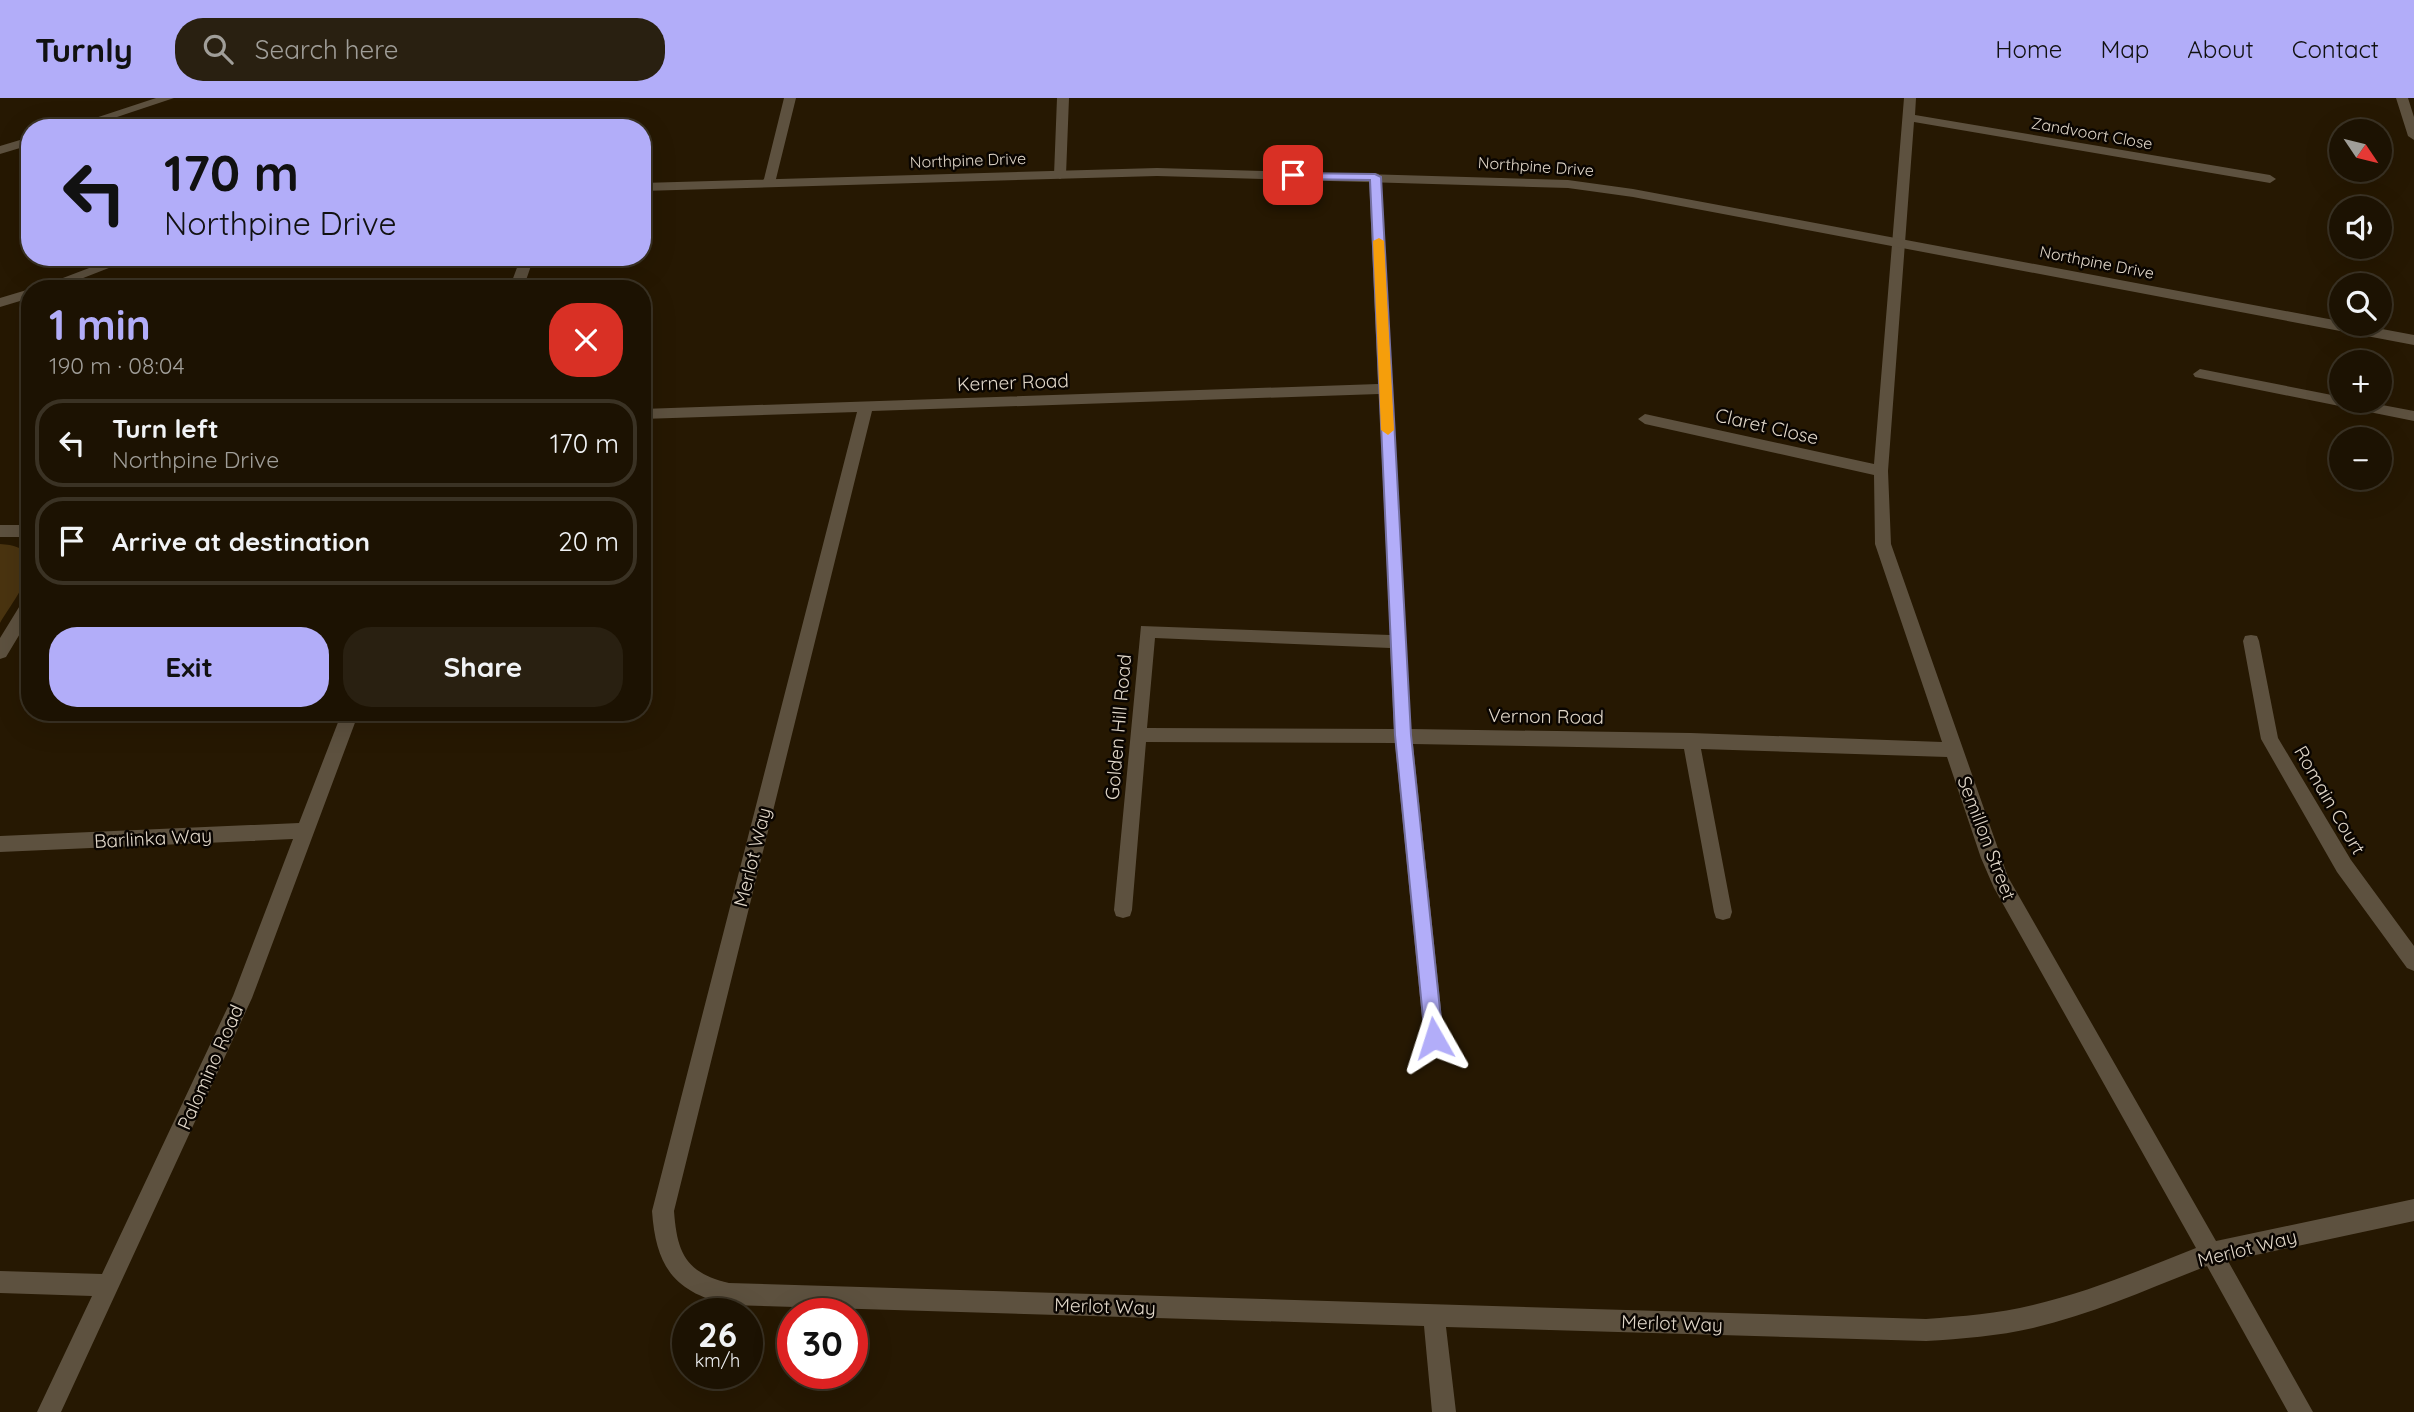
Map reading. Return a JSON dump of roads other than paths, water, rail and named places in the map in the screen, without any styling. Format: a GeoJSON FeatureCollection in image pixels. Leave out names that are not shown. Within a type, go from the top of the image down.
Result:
{"type":"FeatureCollection","features":[{"type":"Feature","properties":{"kind":"street"},"geometry":{"type":"LineString","coordinates":[[100,119],[168,98]]}},
{"type":"Feature","properties":{"kind":"street"},"geometry":{"type":"LineString","coordinates":[[769,183],[790,98]]}},
{"type":"Feature","properties":{"kind":"street"},"geometry":{"type":"LineString","coordinates":[[1060,175],[1063,98]]}},
{"type":"Feature","properties":{"kind":"street","name":"Semillon Street"},"geometry":{"type":"LineString","coordinates":[[1909,98],[1881,471],[1884,544],[1990,858],[2013,905],[2301,1412]]}},
{"type":"Feature","properties":{"kind":"street"},"geometry":{"type":"LineString","coordinates":[[2402,98],[2414,135]]}},
{"type":"Feature","properties":{"kind":"street","name":"Zandvoort Close"},"geometry":{"type":"LineString","coordinates":[[1908,117],[2270,179]]}},
{"type":"Feature","properties":{"kind":"street"},"geometry":{"type":"LineString","coordinates":[[0,150],[21,144]]}},
{"type":"Feature","properties":{"kind":"street","name":"Northpine Drive"},"geometry":{"type":"LineString","coordinates":[[651,187],[1157,172],[1536,181],[1590,186],[2414,340]]}},
{"type":"Feature","properties":{"kind":"street"},"geometry":{"type":"LineString","coordinates":[[1375,177],[1403,735],[1434,1038]]}},
{"type":"Feature","properties":{"kind":"street"},"geometry":{"type":"LineString","coordinates":[[66,280],[106,266]]}},
{"type":"Feature","properties":{"kind":"street"},"geometry":{"type":"LineString","coordinates":[[0,303],[21,296]]}},
{"type":"Feature","properties":{"kind":"street"},"geometry":{"type":"LineString","coordinates":[[2200,374],[2414,416]]}},
{"type":"Feature","properties":{"kind":"street","name":"Kerner Road"},"geometry":{"type":"LineString","coordinates":[[651,414],[1386,389]]}},
{"type":"Feature","properties":{"kind":"street","name":"Merlot Way"},"geometry":{"type":"LineString","coordinates":[[866,406],[663,1211],[667,1251],[677,1268],[708,1291],[729,1294],[1926,1330],[1981,1326],[2032,1317],[2079,1304],[2213,1253],[2414,1210]]}},
{"type":"Feature","properties":{"kind":"street","name":"Claret Close"},"geometry":{"type":"LineString","coordinates":[[1645,419],[1881,471]]}},
{"type":"Feature","properties":{"kind":"street"},"geometry":{"type":"LineString","coordinates":[[0,531],[21,531]]}},
{"type":"Feature","properties":{"kind":"street"},"geometry":{"type":"LineString","coordinates":[[0,652],[21,618]]}},
{"type":"Feature","properties":{"kind":"street","name":"Golden Hill Road"},"geometry":{"type":"LineString","coordinates":[[1123,910],[1147,631],[1398,642]]}},
{"type":"Feature","properties":{"kind":"street","name":"Romain Court"},"geometry":{"type":"LineString","coordinates":[[2251,641],[2270,739],[2344,866],[2414,962]]}},
{"type":"Feature","properties":{"kind":"street","name":"Palomino Road"},"geometry":{"type":"LineString","coordinates":[[49,1412],[242,998],[348,721]]}},
{"type":"Feature","properties":{"kind":"street","name":"Vernon Road"},"geometry":{"type":"LineString","coordinates":[[1138,735],[1403,735],[1691,740],[1953,750]]}},
{"type":"Feature","properties":{"kind":"street"},"geometry":{"type":"LineString","coordinates":[[1691,740],[1723,912]]}},
{"type":"Feature","properties":{"kind":"street","name":"Barlinka Way"},"geometry":{"type":"LineString","coordinates":[[0,844],[305,831]]}},
{"type":"Feature","properties":{"kind":"street"},"geometry":{"type":"LineString","coordinates":[[0,1282],[107,1285]]}},
{"type":"Feature","properties":{"kind":"street"},"geometry":{"type":"LineString","coordinates":[[1434,1316],[1444,1412]]}}]}
